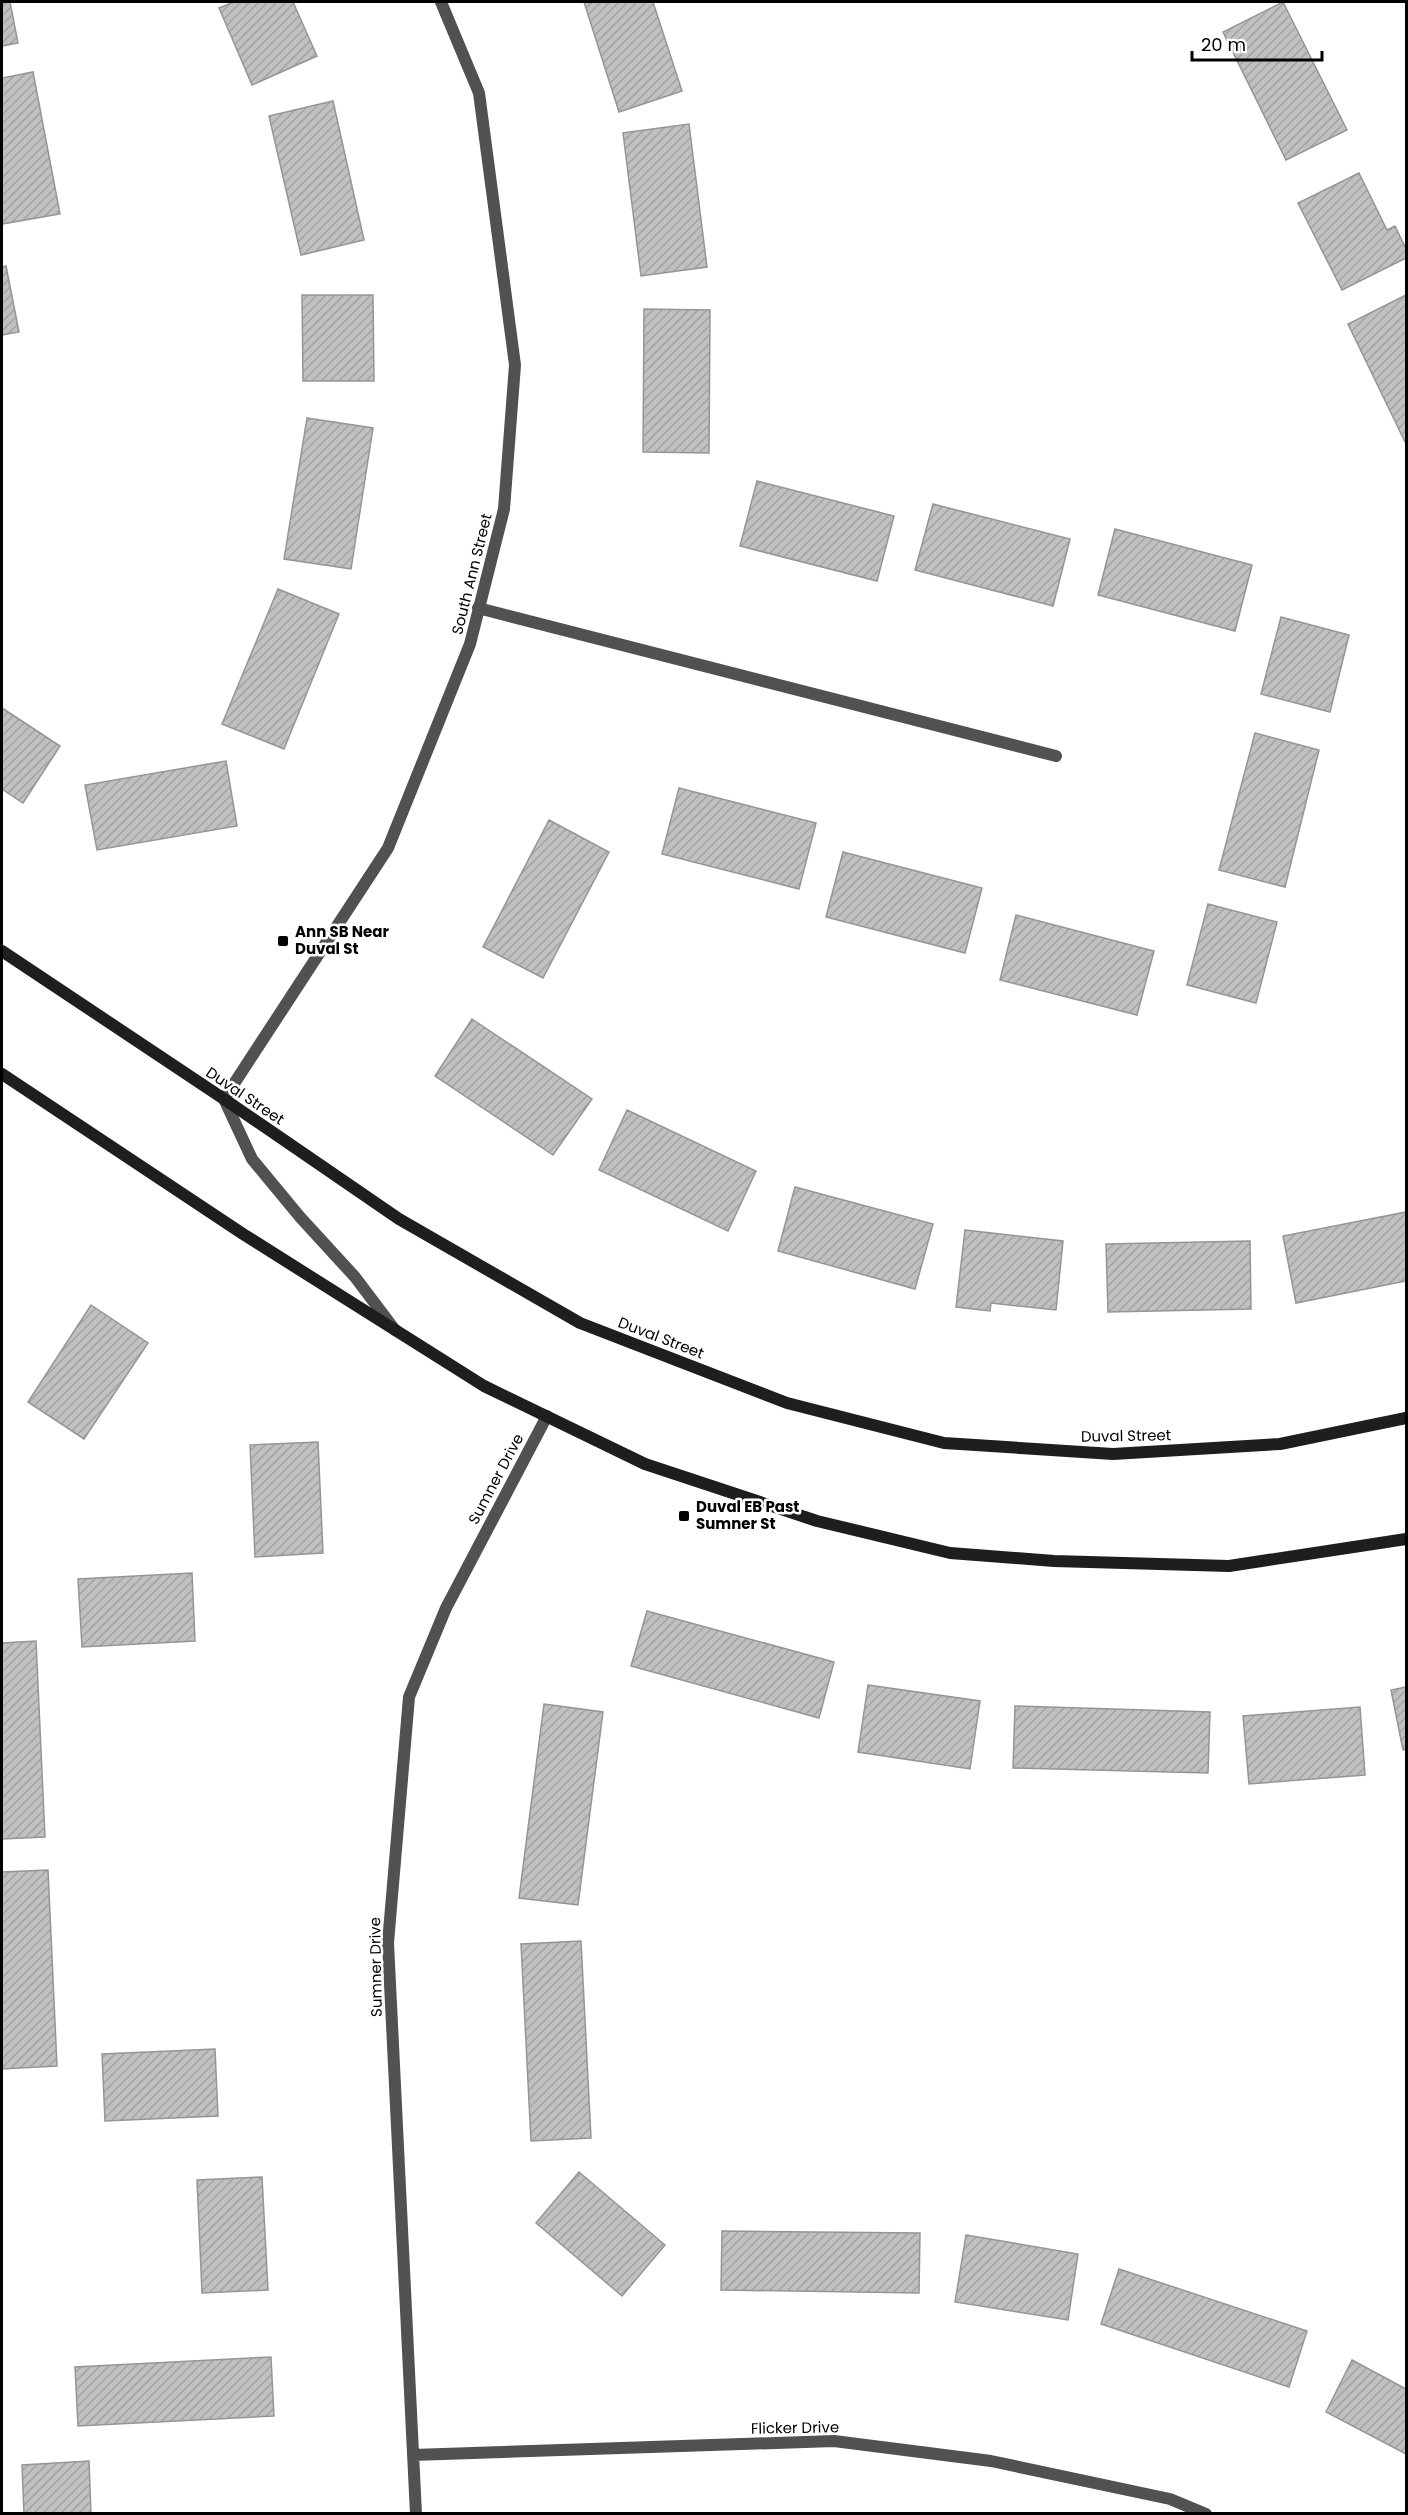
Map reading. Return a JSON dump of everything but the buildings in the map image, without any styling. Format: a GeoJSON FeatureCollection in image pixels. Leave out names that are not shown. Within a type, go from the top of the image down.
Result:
{"type":"FeatureCollection","features":[{"type":"Feature","properties":{"kind":"street","name":"South Ann Street"},"geometry":{"type":"LineString","coordinates":[[224,1099],[388,848],[470,644],[504,509],[515,365],[479,93],[441,2]]}},
{"type":"Feature","properties":{"kind":"street"},"geometry":{"type":"LineString","coordinates":[[478,608],[1056,756]]}},
{"type":"Feature","properties":{"kind":"street","name":"Duval Street"},"geometry":{"type":"LineString","coordinates":[[2,951],[399,1219],[580,1323],[787,1403],[944,1443],[1113,1454],[1280,1444],[1407,1418]]}},
{"type":"Feature","properties":{"kind":"street"},"geometry":{"type":"LineString","coordinates":[[2,1074],[243,1234],[484,1386],[645,1464],[816,1521],[950,1553],[1054,1561],[1229,1566],[1407,1539]]}},
{"type":"Feature","properties":{"kind":"street"},"geometry":{"type":"LineString","coordinates":[[224,1099],[252,1159],[300,1217],[355,1277],[395,1330]]}},
{"type":"Feature","properties":{"kind":"street","name":"Sumner Drive"},"geometry":{"type":"LineString","coordinates":[[416,2514],[388,1943],[409,1697],[446,1608],[547,1416]]}},
{"type":"Feature","properties":{"kind":"street","name":"Flicker Drive"},"geometry":{"type":"LineString","coordinates":[[413,2455],[834,2441],[991,2461],[1170,2499],[1206,2514]]}},
{"type":"Feature","properties":{"kind":"place","name":"Ann SB Near Duval St"},"geometry":{"type":"Point","coordinates":[283,941]}},
{"type":"Feature","properties":{"kind":"place","name":"Duval EB Past Sumner St"},"geometry":{"type":"Point","coordinates":[684,1516]}}]}
